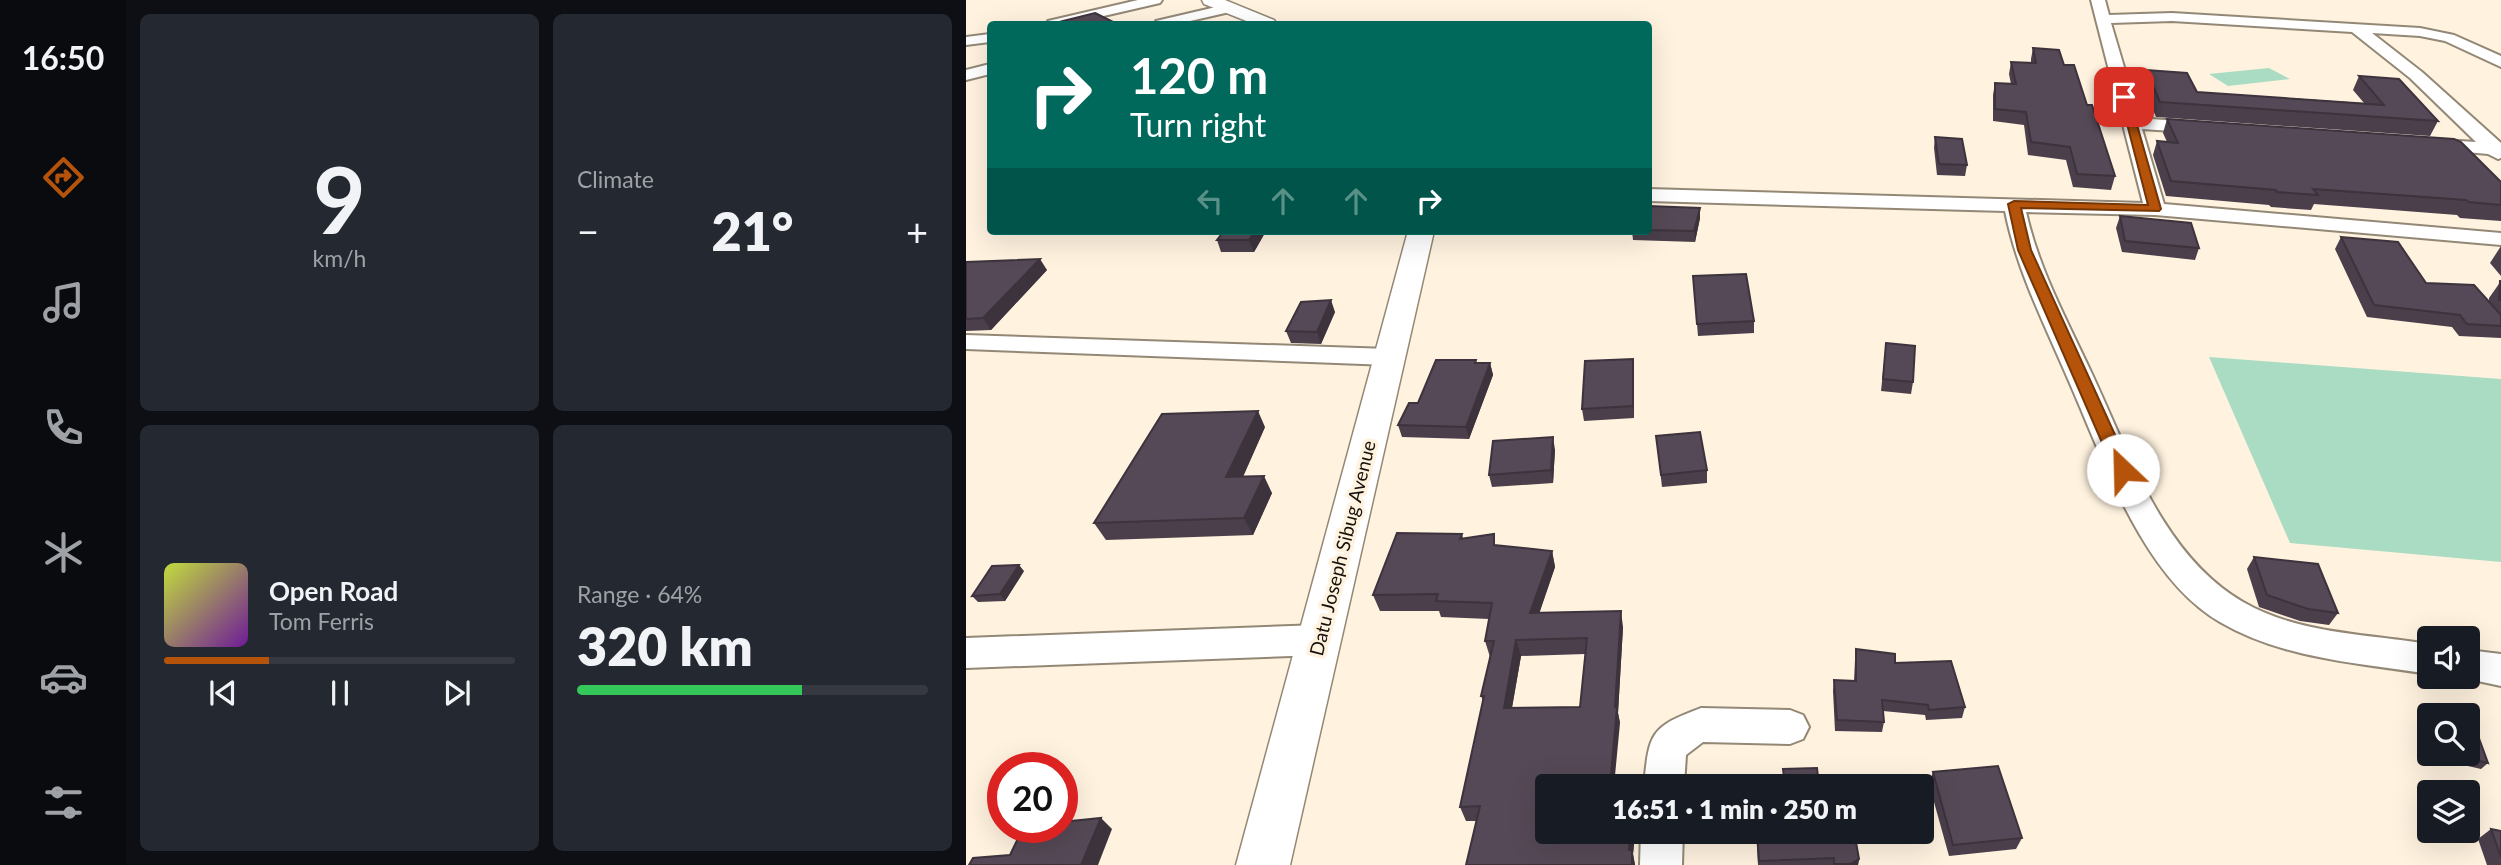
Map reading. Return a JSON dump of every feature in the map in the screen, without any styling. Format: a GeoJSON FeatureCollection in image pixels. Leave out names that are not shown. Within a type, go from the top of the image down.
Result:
{"type":"FeatureCollection","features":[{"type":"Feature","properties":{"kind":"main road"},"geometry":{"type":"LineString","coordinates":[[1210,0],[1261,21]]}},
{"type":"Feature","properties":{"kind":"main road","name":"Datu Joseph Sibug Avenue"},"geometry":{"type":"LineString","coordinates":[[1263,865],[1420,235]]}},
{"type":"Feature","properties":{"kind":"street"},"geometry":{"type":"LineString","coordinates":[[1067,21],[1155,0]]}},
{"type":"Feature","properties":{"kind":"street"},"geometry":{"type":"LineString","coordinates":[[1174,21],[1229,8]]}},
{"type":"Feature","properties":{"kind":"street"},"geometry":{"type":"LineString","coordinates":[[2155,209],[2100,8],[2172,17],[2430,33],[2459,42],[2501,62]]}},
{"type":"Feature","properties":{"kind":"street"},"geometry":{"type":"LineString","coordinates":[[2356,28],[2416,75],[2499,151]]}},
{"type":"Feature","properties":{"kind":"street"},"geometry":{"type":"LineString","coordinates":[[966,41],[987,38]]}},
{"type":"Feature","properties":{"kind":"street"},"geometry":{"type":"LineString","coordinates":[[2459,42],[2501,45]]}},
{"type":"Feature","properties":{"kind":"street"},"geometry":{"type":"LineString","coordinates":[[966,75],[987,70]]}},
{"type":"Feature","properties":{"kind":"street"},"geometry":{"type":"LineString","coordinates":[[2131,123],[2215,129]]}},
{"type":"Feature","properties":{"kind":"street"},"geometry":{"type":"LineString","coordinates":[[2410,142],[2499,151]]}},
{"type":"Feature","properties":{"kind":"street"},"geometry":{"type":"LineString","coordinates":[[1652,195],[2155,209],[2501,239]]}},
{"type":"Feature","properties":{"kind":"street"},"geometry":{"type":"LineString","coordinates":[[2003,204],[2123,470],[2166,549],[2194,584],[2228,611],[2259,626],[2296,637],[2417,657]]}},
{"type":"Feature","properties":{"kind":"street"},"geometry":{"type":"LineString","coordinates":[[966,342],[1389,356]]}},
{"type":"Feature","properties":{"kind":"street"},"geometry":{"type":"LineString","coordinates":[[966,653],[1319,640]]}},
{"type":"Feature","properties":{"kind":"street"},"geometry":{"type":"LineString","coordinates":[[2480,667],[2501,670]]}},
{"type":"Feature","properties":{"kind":"street"},"geometry":{"type":"LineString","coordinates":[[1665,774],[1667,747],[1682,733],[1701,725],[1790,727]]}},
{"type":"Feature","properties":{"kind":"street"},"geometry":{"type":"LineString","coordinates":[[1661,865],[1662,844]]}},
{"type":"Feature","properties":{"kind":"green space"},"geometry":{"type":"Polygon","coordinates":[[[2269,68],[2290,79],[2228,86],[2209,74],[2269,68]]]}},
{"type":"Feature","properties":{"kind":"green space"},"geometry":{"type":"Polygon","coordinates":[[[2209,357],[2501,379],[2501,562],[2290,543],[2209,357]]]}},
{"type":"Feature","properties":{"kind":"building"},"geometry":{"type":"Polygon","coordinates":[[[1095,13],[1111,21],[1063,21],[1095,13]]]}},
{"type":"Feature","properties":{"kind":"building"},"geometry":{"type":"Polygon","coordinates":[[[2033,48],[2059,50],[2064,65],[2074,65],[2087,105],[2092,105],[2115,176],[2077,174],[2070,147],[2031,142],[2026,112],[1995,109],[1995,83],[2016,84],[2011,62],[2036,63],[2033,48]]]}},
{"type":"Feature","properties":{"kind":"building"},"geometry":{"type":"Polygon","coordinates":[[[2146,70],[2187,73],[2197,92],[2384,105],[2359,76],[2399,79],[2438,121],[2160,102],[2146,70]]]}},
{"type":"Feature","properties":{"kind":"building"},"geometry":{"type":"Polygon","coordinates":[[[2167,119],[2454,139],[2461,142],[2501,182],[2501,205],[2313,189],[2318,195],[2171,181],[2157,141],[2178,143],[2167,119]]]}},
{"type":"Feature","properties":{"kind":"building"},"geometry":{"type":"Polygon","coordinates":[[[1935,137],[1962,139],[1967,165],[1939,164],[1935,137]]]}},
{"type":"Feature","properties":{"kind":"building"},"geometry":{"type":"Polygon","coordinates":[[[1652,206],[1700,208],[1694,231],[1652,230],[1652,206]]]}},
{"type":"Feature","properties":{"kind":"building"},"geometry":{"type":"Polygon","coordinates":[[[2120,216],[2191,223],[2199,248],[2125,241],[2120,216]]]}},
{"type":"Feature","properties":{"kind":"building"},"geometry":{"type":"Polygon","coordinates":[[[1221,235],[1252,235],[1249,240],[1217,240],[1221,235]]]}},
{"type":"Feature","properties":{"kind":"building"},"geometry":{"type":"Polygon","coordinates":[[[2341,237],[2398,242],[2426,283],[2474,285],[2501,315],[2501,326],[2467,324],[2460,315],[2374,305],[2341,237]]]}},
{"type":"Feature","properties":{"kind":"building"},"geometry":{"type":"Polygon","coordinates":[[[1040,259],[983,318],[966,319],[966,262],[1040,259]]]}},
{"type":"Feature","properties":{"kind":"building"},"geometry":{"type":"Polygon","coordinates":[[[1746,274],[1754,321],[1697,324],[1693,276],[1746,274]]]}},
{"type":"Feature","properties":{"kind":"building"},"geometry":{"type":"Polygon","coordinates":[[[1331,300],[1317,332],[1286,331],[1301,302],[1331,300]]]}},
{"type":"Feature","properties":{"kind":"building"},"geometry":{"type":"Polygon","coordinates":[[[1886,343],[1915,346],[1913,382],[1883,379],[1886,343]]]}},
{"type":"Feature","properties":{"kind":"building"},"geometry":{"type":"Polygon","coordinates":[[[1633,359],[1633,406],[1582,409],[1585,361],[1633,359]]]}},
{"type":"Feature","properties":{"kind":"building"},"geometry":{"type":"Polygon","coordinates":[[[1436,360],[1476,360],[1475,363],[1490,363],[1466,427],[1398,425],[1409,403],[1418,403],[1436,360]]]}},
{"type":"Feature","properties":{"kind":"building"},"geometry":{"type":"Polygon","coordinates":[[[1258,411],[1226,477],[1264,476],[1244,518],[1094,523],[1162,414],[1258,411]]]}},
{"type":"Feature","properties":{"kind":"building"},"geometry":{"type":"Polygon","coordinates":[[[1700,432],[1707,470],[1661,475],[1656,436],[1700,432]]]}},
{"type":"Feature","properties":{"kind":"building"},"geometry":{"type":"Polygon","coordinates":[[[1553,437],[1551,470],[1489,475],[1493,441],[1553,437]]]}},
{"type":"Feature","properties":{"kind":"building"},"geometry":{"type":"Polygon","coordinates":[[[1397,533],[1462,534],[1460,539],[1494,534],[1494,545],[1552,551],[1530,613],[1621,611],[1611,774],[1535,774],[1535,844],[1630,844],[1632,865],[1466,865],[1480,806],[1460,807],[1494,641],[1485,641],[1492,603],[1436,601],[1438,594],[1373,595],[1397,533]],[[1587,638],[1516,640],[1504,708],[1580,707],[1587,638]]]}},
{"type":"Feature","properties":{"kind":"building"},"geometry":{"type":"Polygon","coordinates":[[[2254,557],[2318,564],[2338,613],[2308,609],[2267,595],[2254,557]]]}},
{"type":"Feature","properties":{"kind":"building"},"geometry":{"type":"Polygon","coordinates":[[[1019,565],[1000,594],[972,596],[992,566],[1019,565]]]}},
{"type":"Feature","properties":{"kind":"building"},"geometry":{"type":"Polygon","coordinates":[[[1856,649],[1895,654],[1895,663],[1951,661],[1965,707],[1929,710],[1928,705],[1882,700],[1884,722],[1837,720],[1834,680],[1856,681],[1856,649]]]}},
{"type":"Feature","properties":{"kind":"building"},"geometry":{"type":"Polygon","coordinates":[[[2480,741],[2488,763],[2480,761],[2480,741]]]}},
{"type":"Feature","properties":{"kind":"building"},"geometry":{"type":"Polygon","coordinates":[[[1998,766],[2022,838],[1953,845],[1933,772],[1998,766]]]}},
{"type":"Feature","properties":{"kind":"building"},"geometry":{"type":"Polygon","coordinates":[[[1817,768],[1818,774],[1784,774],[1783,769],[1817,768]]]}},
{"type":"Feature","properties":{"kind":"building"},"geometry":{"type":"Polygon","coordinates":[[[1101,818],[1081,865],[969,865],[973,858],[1010,855],[1016,843],[1078,843],[1078,820],[1101,818]]]}},
{"type":"Feature","properties":{"kind":"building"},"geometry":{"type":"Polygon","coordinates":[[[2491,829],[2501,831],[2501,857],[2491,829]]]}},
{"type":"Feature","properties":{"kind":"building"},"geometry":{"type":"Polygon","coordinates":[[[1758,844],[1856,844],[1859,859],[1850,864],[1834,864],[1834,858],[1759,861],[1758,844]]]}},
{"type":"Feature","properties":{"kind":"route"},"geometry":{"type":"LineString","coordinates":[[2123,470],[2024,250],[2014,204],[2155,209],[2124,97]]}}]}
